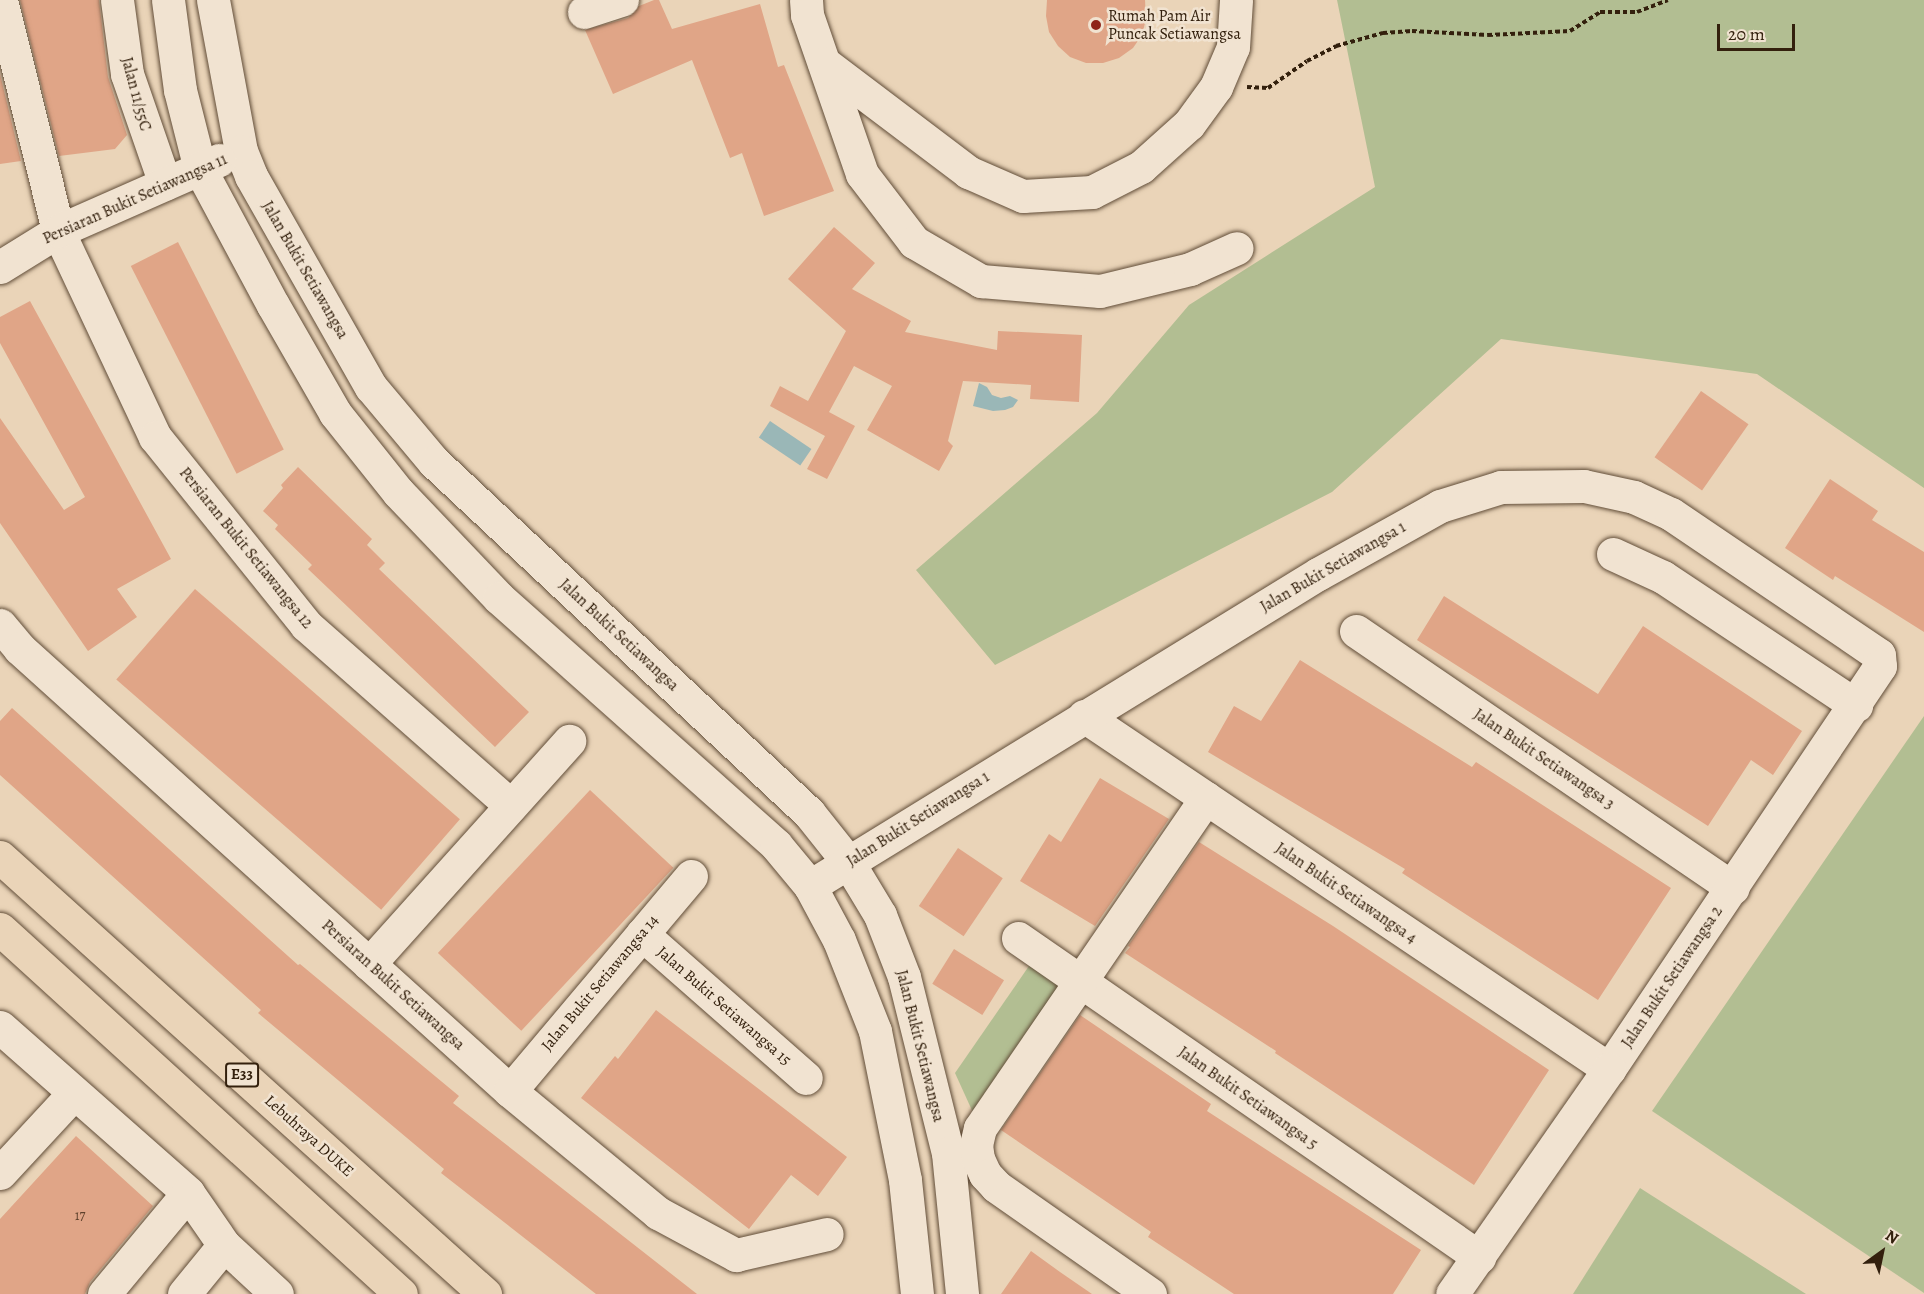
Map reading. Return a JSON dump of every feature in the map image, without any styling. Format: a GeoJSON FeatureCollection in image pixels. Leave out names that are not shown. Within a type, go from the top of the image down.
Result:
{"type":"FeatureCollection","features":[{"type":"Feature","properties":{"kind":"highway","name":"Lebuhraya DUKE"},"geometry":{"type":"LineString","coordinates":[[0,857],[485,1294]]}},
{"type":"Feature","properties":{"kind":"highway"},"geometry":{"type":"LineString","coordinates":[[0,929],[401,1294]]}},
{"type":"Feature","properties":{"kind":"street","name":"Persiaran Bukit Setiawangsa 12"},"geometry":{"type":"LineString","coordinates":[[1,0],[58,231],[155,437],[306,625],[511,806]]}},
{"type":"Feature","properties":{"kind":"street","name":"Jalan 11/55C"},"geometry":{"type":"LineString","coordinates":[[117,0],[127,74],[165,184]]}},
{"type":"Feature","properties":{"kind":"street"},"geometry":{"type":"LineString","coordinates":[[168,0],[180,90],[200,169],[273,305],[335,413],[398,492],[499,598],[776,844],[810,886],[838,940],[875,1031],[905,1180],[917,1294]]}},
{"type":"Feature","properties":{"kind":"street","name":"Jalan Bukit Setiawangsa"},"geometry":{"type":"LineString","coordinates":[[213,0],[241,151],[251,176],[372,387],[434,462],[809,813],[848,861],[880,915],[904,977],[948,1153],[962,1294]]}},
{"type":"Feature","properties":{"kind":"street"},"geometry":{"type":"LineString","coordinates":[[584,12],[622,0]]}},
{"type":"Feature","properties":{"kind":"street"},"geometry":{"type":"LineString","coordinates":[[806,0],[807,15],[862,174],[914,242],[981,281],[1100,291],[1190,269],[1237,248]]}},
{"type":"Feature","properties":{"kind":"street"},"geometry":{"type":"LineString","coordinates":[[824,63],[968,172],[1023,196],[1092,192],[1141,166],[1189,124],[1216,87],[1233,47],[1236,0]]}},
{"type":"Feature","properties":{"kind":"street","name":"Persiaran Bukit Setiawangsa 11"},"geometry":{"type":"LineString","coordinates":[[0,267],[58,231],[241,151]]}},
{"type":"Feature","properties":{"kind":"street","name":"Jalan Bukit Setiawangsa 1"},"geometry":{"type":"LineString","coordinates":[[810,886],[1318,574],[1430,512],[1501,487],[1584,486],[1634,497],[1671,514],[1879,655]]}},
{"type":"Feature","properties":{"kind":"street"},"geometry":{"type":"LineString","coordinates":[[1613,554],[1663,578],[1856,705]]}},
{"type":"Feature","properties":{"kind":"street","name":"Persiaran Bukit Setiawangsa"},"geometry":{"type":"LineString","coordinates":[[0,625],[19,648],[510,1091],[658,1213],[736,1255],[827,1234]]}},
{"type":"Feature","properties":{"kind":"street","name":"Jalan Bukit Setiawangsa 3"},"geometry":{"type":"LineString","coordinates":[[1356,630],[1733,888]]}},
{"type":"Feature","properties":{"kind":"street","name":"Jalan Bukit Setiawangsa 2"},"geometry":{"type":"LineString","coordinates":[[1452,1294],[1609,1069],[1856,705],[1880,666],[1879,655]]}},
{"type":"Feature","properties":{"kind":"street","name":"Jalan Bukit Setiawangsa 4"},"geometry":{"type":"LineString","coordinates":[[1084,716],[1609,1069]]}},
{"type":"Feature","properties":{"kind":"street"},"geometry":{"type":"LineString","coordinates":[[369,963],[569,741]]}},
{"type":"Feature","properties":{"kind":"street"},"geometry":{"type":"LineString","coordinates":[[1150,1294],[996,1186],[985,1174],[977,1152],[980,1128],[1206,798]]}},
{"type":"Feature","properties":{"kind":"street","name":"Jalan Bukit Setiawangsa 14"},"geometry":{"type":"LineString","coordinates":[[510,1091],[691,876]]}},
{"type":"Feature","properties":{"kind":"street","name":"Jalan Bukit Setiawangsa 15"},"geometry":{"type":"LineString","coordinates":[[642,934],[806,1078]]}},
{"type":"Feature","properties":{"kind":"street","name":"Jalan Bukit Setiawangsa 5"},"geometry":{"type":"LineString","coordinates":[[1018,939],[1479,1257]]}},
{"type":"Feature","properties":{"kind":"street"},"geometry":{"type":"LineString","coordinates":[[0,1027],[188,1193],[224,1245],[277,1294]]}},
{"type":"Feature","properties":{"kind":"street"},"geometry":{"type":"LineString","coordinates":[[0,1173],[74,1093]]}},
{"type":"Feature","properties":{"kind":"street"},"geometry":{"type":"LineString","coordinates":[[104,1294],[188,1193]]}},
{"type":"Feature","properties":{"kind":"street"},"geometry":{"type":"LineString","coordinates":[[184,1294],[224,1245]]}},
{"type":"Feature","properties":{"kind":"path"},"geometry":{"type":"LineString","coordinates":[[1216,87],[1268,88],[1307,61],[1336,46],[1383,33],[1412,31],[1488,35],[1570,31],[1600,12],[1638,12],[1668,0]]}},
{"type":"Feature","properties":{"kind":"green space"},"geometry":{"type":"Polygon","coordinates":[[[1337,0],[1924,0],[1924,488],[1757,374],[1501,339],[1332,492],[995,665],[916,570],[1097,413],[1189,305],[1375,187],[1337,0]]]}},
{"type":"Feature","properties":{"kind":"green space"},"geometry":{"type":"Polygon","coordinates":[[[1924,716],[1924,1293],[1652,1111],[1924,716]]]}},
{"type":"Feature","properties":{"kind":"green space"},"geometry":{"type":"Polygon","coordinates":[[[1038,953],[1082,982],[980,1128],[955,1073],[1038,953]]]}},
{"type":"Feature","properties":{"kind":"green space"},"geometry":{"type":"Polygon","coordinates":[[[1640,1188],[1806,1294],[1573,1294],[1640,1188]]]}},
{"type":"Feature","properties":{"kind":"water"},"geometry":{"type":"Polygon","coordinates":[[[979,383],[987,387],[992,395],[1001,398],[1010,396],[1018,400],[1013,407],[1005,410],[993,411],[973,406],[979,383]]]}},
{"type":"Feature","properties":{"kind":"water"},"geometry":{"type":"Polygon","coordinates":[[[770,421],[811,449],[800,466],[759,438],[770,421]]]}},
{"type":"Feature","properties":{"kind":"building"},"geometry":{"type":"Polygon","coordinates":[[[20,0],[99,0],[108,77],[127,135],[115,149],[59,156],[20,0]]]}},
{"type":"Feature","properties":{"kind":"building"},"geometry":{"type":"Polygon","coordinates":[[[659,0],[672,29],[760,4],[778,67],[784,65],[834,191],[764,216],[742,153],[730,158],[692,60],[613,94],[585,30],[628,18],[639,6],[659,0]]]}},
{"type":"Feature","properties":{"kind":"building","name":"Rumah Pam Air Puncak Setiawangsa"},"geometry":{"type":"Polygon","coordinates":[[[1047,0],[1145,0],[1146,19],[1142,35],[1133,48],[1119,58],[1103,63],[1086,63],[1070,57],[1058,46],[1049,32],[1046,16],[1047,0]]]}},
{"type":"Feature","properties":{"kind":"building"},"geometry":{"type":"Polygon","coordinates":[[[0,74],[21,161],[0,164],[0,74]]]}},
{"type":"Feature","properties":{"kind":"building"},"geometry":{"type":"Polygon","coordinates":[[[834,227],[875,263],[852,289],[911,321],[905,332],[997,350],[998,331],[1082,335],[1079,402],[1030,399],[1031,385],[963,381],[948,441],[953,446],[939,471],[867,430],[892,386],[854,366],[829,412],[855,426],[827,479],[807,469],[825,436],[770,406],[780,386],[808,401],[846,331],[788,279],[834,227]]]}},
{"type":"Feature","properties":{"kind":"building"},"geometry":{"type":"Polygon","coordinates":[[[178,242],[284,450],[237,474],[131,266],[178,242]]]}},
{"type":"Feature","properties":{"kind":"building"},"geometry":{"type":"Polygon","coordinates":[[[30,301],[171,559],[117,589],[137,617],[88,651],[0,523],[0,418],[64,510],[85,497],[0,343],[0,317],[30,301]]]}},
{"type":"Feature","properties":{"kind":"building"},"geometry":{"type":"Polygon","coordinates":[[[1701,391],[1749,424],[1702,491],[1655,457],[1701,391]]]}},
{"type":"Feature","properties":{"kind":"building"},"geometry":{"type":"Polygon","coordinates":[[[298,467],[372,539],[367,545],[385,563],[379,569],[529,712],[495,747],[308,569],[312,565],[275,529],[278,525],[263,511],[283,488],[281,485],[298,467]]]}},
{"type":"Feature","properties":{"kind":"building"},"geometry":{"type":"Polygon","coordinates":[[[1830,479],[1878,511],[1872,520],[1924,552],[1924,632],[1835,576],[1833,580],[1785,548],[1830,479]]]}},
{"type":"Feature","properties":{"kind":"building"},"geometry":{"type":"Polygon","coordinates":[[[195,589],[460,819],[381,910],[116,680],[195,589]]]}},
{"type":"Feature","properties":{"kind":"building"},"geometry":{"type":"Polygon","coordinates":[[[1444,596],[1598,694],[1643,626],[1802,731],[1773,775],[1751,760],[1708,826],[1417,640],[1444,596]]]}},
{"type":"Feature","properties":{"kind":"building"},"geometry":{"type":"Polygon","coordinates":[[[1300,660],[1472,767],[1476,762],[1671,888],[1598,1000],[1402,873],[1405,869],[1208,752],[1234,706],[1261,721],[1300,660]]]}},
{"type":"Feature","properties":{"kind":"building"},"geometry":{"type":"Polygon","coordinates":[[[12,708],[298,965],[300,964],[459,1096],[453,1103],[697,1294],[596,1294],[441,1173],[444,1169],[258,1013],[261,1010],[0,775],[0,721],[12,708]]]}},
{"type":"Feature","properties":{"kind":"building"},"geometry":{"type":"Polygon","coordinates":[[[1100,778],[1169,819],[1095,926],[1020,881],[1049,834],[1061,842],[1100,778]]]}},
{"type":"Feature","properties":{"kind":"building"},"geometry":{"type":"Polygon","coordinates":[[[590,790],[673,868],[521,1031],[438,953],[590,790]]]}},
{"type":"Feature","properties":{"kind":"building"},"geometry":{"type":"Polygon","coordinates":[[[1199,842],[1333,926],[1549,1070],[1474,1185],[1275,1053],[1276,1051],[1125,953],[1199,842]]]}},
{"type":"Feature","properties":{"kind":"building"},"geometry":{"type":"Polygon","coordinates":[[[958,848],[1003,878],[964,936],[919,906],[958,848]]]}},
{"type":"Feature","properties":{"kind":"building"},"geometry":{"type":"Polygon","coordinates":[[[954,949],[1004,980],[982,1015],[932,984],[954,949]]]}},
{"type":"Feature","properties":{"kind":"building"},"geometry":{"type":"Polygon","coordinates":[[[656,1010],[847,1157],[818,1196],[791,1175],[749,1229],[581,1098],[615,1056],[618,1059],[656,1010]]]}},
{"type":"Feature","properties":{"kind":"building"},"geometry":{"type":"Polygon","coordinates":[[[1080,1015],[1211,1104],[1207,1111],[1421,1250],[1393,1294],[1234,1294],[1148,1237],[1151,1232],[1001,1130],[1080,1015]]]}},
{"type":"Feature","properties":{"kind":"building"},"geometry":{"type":"Polygon","coordinates":[[[76,1136],[153,1206],[90,1282],[85,1294],[0,1294],[0,1219],[76,1136]]]}},
{"type":"Feature","properties":{"kind":"building"},"geometry":{"type":"Polygon","coordinates":[[[1031,1251],[1060,1272],[1092,1294],[1001,1294],[1031,1251]]]}},
{"type":"Feature","properties":{"kind":"place","name":"Rumah Pam Air Puncak Setiawangsa"},"geometry":{"type":"Point","coordinates":[1096,25]}}]}
